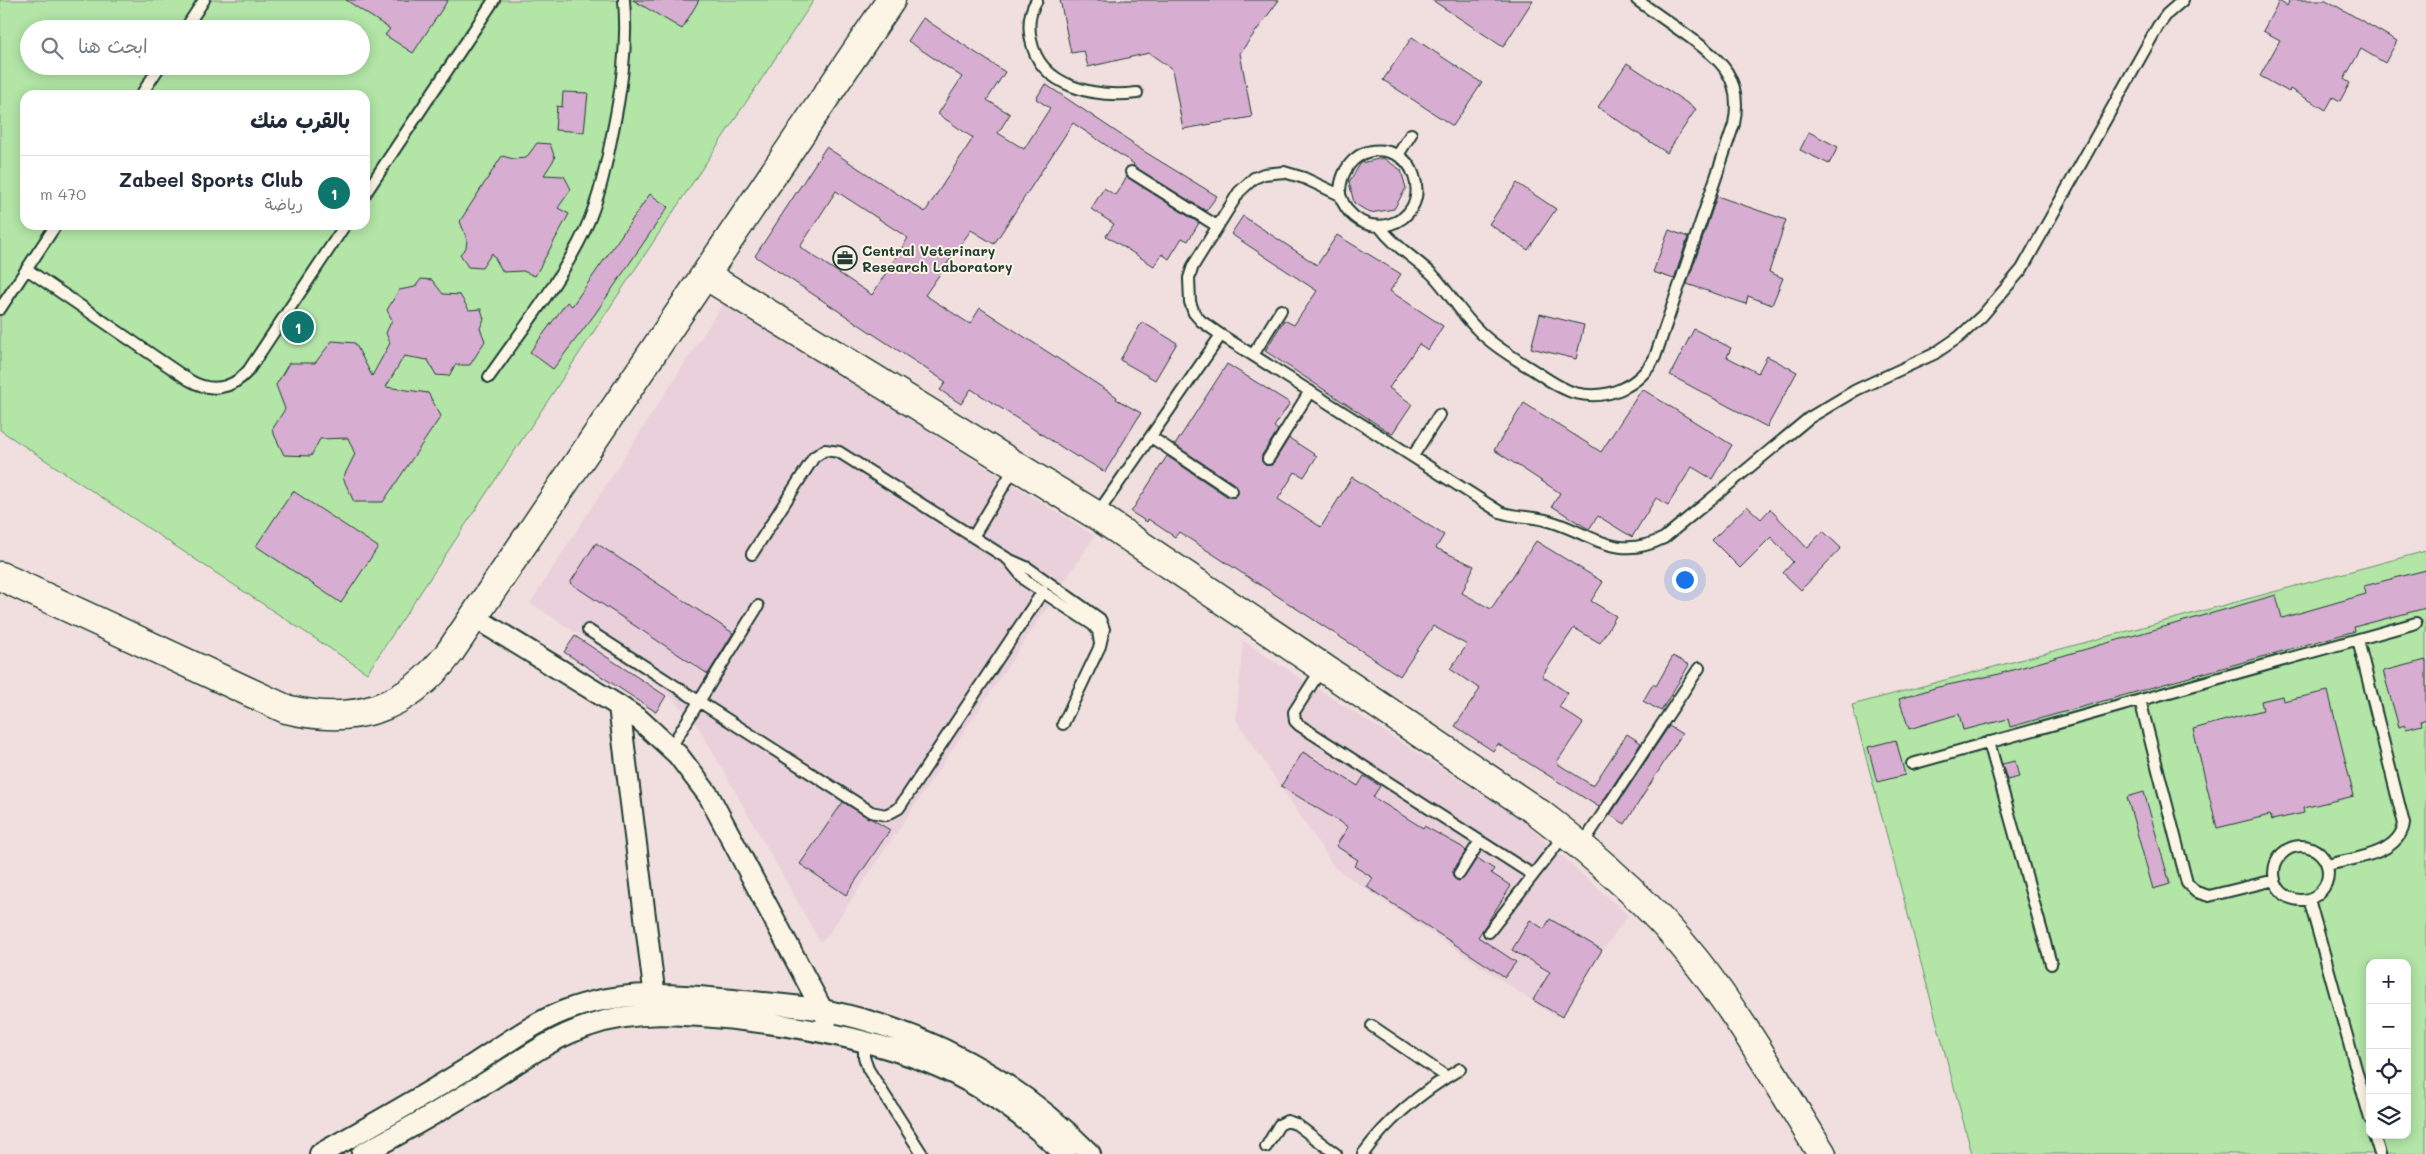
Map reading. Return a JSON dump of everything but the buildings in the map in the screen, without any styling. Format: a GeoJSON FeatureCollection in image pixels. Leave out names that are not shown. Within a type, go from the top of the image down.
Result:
{"type":"FeatureCollection","features":[{"type":"Feature","properties":{"kind":"street"},"geometry":{"type":"LineString","coordinates":[[0,576],[286,709],[324,716],[356,715],[400,700],[419,687],[436,671],[474,617],[707,276],[891,0]]}},
{"type":"Feature","properties":{"kind":"street"},"geometry":{"type":"LineString","coordinates":[[707,276],[1096,515],[1323,667],[1574,839],[1622,881],[1695,960],[1727,1003],[1822,1154]]}},
{"type":"Feature","properties":{"kind":"street"},"geometry":{"type":"LineString","coordinates":[[474,617],[640,720],[670,747],[695,775],[709,796],[836,1035]]}},
{"type":"Feature","properties":{"kind":"street"},"geometry":{"type":"LineString","coordinates":[[619,706],[657,1014]]}},
{"type":"Feature","properties":{"kind":"street"},"geometry":{"type":"LineString","coordinates":[[320,1154],[417,1099],[541,1023],[585,1004],[609,998],[655,993],[823,1010],[866,1020],[918,1037],[978,1066],[1042,1109],[1090,1154]]}},
{"type":"Feature","properties":{"kind":"street"},"geometry":{"type":"LineString","coordinates":[[585,1004],[589,1025]]}},
{"type":"Feature","properties":{"kind":"street"},"geometry":{"type":"LineString","coordinates":[[362,1154],[473,1090],[545,1044],[589,1025],[634,1015],[657,1014],[762,1022],[836,1035],[931,1064],[962,1079],[1021,1117],[1064,1154]]}},
{"type":"Feature","properties":{"kind":"lane"},"geometry":{"type":"LineString","coordinates":[[191,20],[204,0]]}},
{"type":"Feature","properties":{"kind":"lane"},"geometry":{"type":"LineString","coordinates":[[370,186],[494,0]]}},
{"type":"Feature","properties":{"kind":"lane"},"geometry":{"type":"LineString","coordinates":[[489,377],[578,245],[596,201],[605,172],[624,76],[626,41],[624,0]]}},
{"type":"Feature","properties":{"kind":"lane"},"geometry":{"type":"LineString","coordinates":[[1037,0],[1031,14],[1029,33],[1032,46],[1045,68],[1070,86],[1086,92],[1103,95],[1137,93]]}},
{"type":"Feature","properties":{"kind":"lane"},"geometry":{"type":"LineString","coordinates":[[1380,227],[1397,247],[1421,264],[1441,284],[1477,329],[1494,344],[1561,387],[1574,393],[1602,394],[1616,392],[1640,378],[1650,368],[1655,357],[1734,124],[1737,99],[1730,75],[1714,56],[1637,0]]}},
{"type":"Feature","properties":{"kind":"lane"},"geometry":{"type":"LineString","coordinates":[[1340,195],[1294,174],[1284,172],[1264,174],[1254,178],[1238,192],[1193,266],[1188,290],[1194,313],[1201,321],[1221,335],[1500,512],[1509,516],[1549,521],[1616,548],[1640,547],[1664,538],[1809,418],[1856,390],[1934,354],[1959,337],[1982,316],[2022,269],[2158,26],[2167,14],[2183,0]]}},
{"type":"Feature","properties":{"kind":"lane"},"geometry":{"type":"LineString","coordinates":[[144,90],[154,75]]}},
{"type":"Feature","properties":{"kind":"lane"},"geometry":{"type":"LineString","coordinates":[[1398,155],[1411,134]]}},
{"type":"Feature","properties":{"kind":"lane"},"geometry":{"type":"LineString","coordinates":[[1376,150],[1398,155],[1413,171],[1417,192],[1414,203],[1400,220],[1380,227],[1369,225],[1354,218],[1344,206],[1340,195],[1342,173],[1356,156],[1376,150]]}},
{"type":"Feature","properties":{"kind":"lane"},"geometry":{"type":"LineString","coordinates":[[1131,172],[1217,226]]}},
{"type":"Feature","properties":{"kind":"lane"},"geometry":{"type":"LineString","coordinates":[[0,309],[28,270],[53,230]]}},
{"type":"Feature","properties":{"kind":"lane"},"geometry":{"type":"LineString","coordinates":[[28,270],[189,380],[207,388],[216,388],[234,383],[248,371],[342,230]]}},
{"type":"Feature","properties":{"kind":"lane"},"geometry":{"type":"LineString","coordinates":[[1253,355],[1281,310]]}},
{"type":"Feature","properties":{"kind":"lane"},"geometry":{"type":"LineString","coordinates":[[1096,515],[1221,335]]}},
{"type":"Feature","properties":{"kind":"lane"},"geometry":{"type":"LineString","coordinates":[[1268,459],[1310,391]]}},
{"type":"Feature","properties":{"kind":"lane"},"geometry":{"type":"LineString","coordinates":[[1413,456],[1439,415]]}},
{"type":"Feature","properties":{"kind":"lane"},"geometry":{"type":"LineString","coordinates":[[1151,436],[1232,491]]}},
{"type":"Feature","properties":{"kind":"lane"},"geometry":{"type":"LineString","coordinates":[[752,554],[814,457],[825,450],[839,452],[1008,559],[1028,568],[1100,619],[1104,629],[1100,646],[1063,724]]}},
{"type":"Feature","properties":{"kind":"lane"},"geometry":{"type":"LineString","coordinates":[[973,537],[1016,465]]}},
{"type":"Feature","properties":{"kind":"lane"},"geometry":{"type":"LineString","coordinates":[[1008,559],[1021,576],[1093,625],[1098,631],[1100,646]]}},
{"type":"Feature","properties":{"kind":"lane"},"geometry":{"type":"LineString","coordinates":[[588,630],[878,815],[893,813],[899,808],[1043,591]]}},
{"type":"Feature","properties":{"kind":"lane"},"geometry":{"type":"LineString","coordinates":[[670,747],[758,606]]}},
{"type":"Feature","properties":{"kind":"lane"},"geometry":{"type":"LineString","coordinates":[[1912,764],[2416,623]]}},
{"type":"Feature","properties":{"kind":"lane"},"geometry":{"type":"LineString","coordinates":[[2328,865],[2386,848],[2399,838],[2404,824],[2358,640]]}},
{"type":"Feature","properties":{"kind":"lane"},"geometry":{"type":"LineString","coordinates":[[1323,667],[1296,707],[1294,712],[1295,721],[1533,876]]}},
{"type":"Feature","properties":{"kind":"lane"},"geometry":{"type":"LineString","coordinates":[[1489,932],[1533,876],[1574,839],[1699,668]]}},
{"type":"Feature","properties":{"kind":"lane"},"geometry":{"type":"LineString","coordinates":[[2140,700],[2187,883],[2196,892],[2209,896],[2275,880]]}},
{"type":"Feature","properties":{"kind":"lane"},"geometry":{"type":"LineString","coordinates":[[1989,742],[2051,964]]}},
{"type":"Feature","properties":{"kind":"lane"},"geometry":{"type":"LineString","coordinates":[[1459,874],[1480,841]]}},
{"type":"Feature","properties":{"kind":"lane"},"geometry":{"type":"LineString","coordinates":[[2302,845],[2318,851],[2328,865],[2329,874],[2323,890],[2309,899],[2292,898],[2284,894],[2275,880],[2275,863],[2280,855],[2294,846],[2302,845]]}},
{"type":"Feature","properties":{"kind":"lane"},"geometry":{"type":"LineString","coordinates":[[2309,899],[2366,1105]]}},
{"type":"Feature","properties":{"kind":"lane"},"geometry":{"type":"LineString","coordinates":[[1372,1026],[1447,1077]]}},
{"type":"Feature","properties":{"kind":"lane"},"geometry":{"type":"LineString","coordinates":[[864,1042],[864,1056],[868,1069],[922,1154]]}},
{"type":"Feature","properties":{"kind":"lane"},"geometry":{"type":"LineString","coordinates":[[1363,1154],[1396,1117],[1460,1069]]}},
{"type":"Feature","properties":{"kind":"lane"},"geometry":{"type":"LineString","coordinates":[[1266,1147],[1279,1125],[1287,1121],[1296,1124],[1336,1154]]}},
{"type":"Feature","properties":{"kind":"lane"},"geometry":{"type":"LineString","coordinates":[[2375,1139],[2380,1154]]}},
{"type":"Feature","properties":{"kind":"shaded area"},"geometry":{"type":"Polygon","coordinates":[[[724,302],[1095,536],[826,938],[820,942],[698,727],[675,701],[645,677],[530,603],[724,302]]]}},
{"type":"Feature","properties":{"kind":"shaded area"},"geometry":{"type":"Polygon","coordinates":[[[1243,641],[1522,820],[1628,915],[1556,1017],[1335,868],[1236,720],[1243,641]]]}},
{"type":"Feature","properties":{"kind":"green space"},"geometry":{"type":"Polygon","coordinates":[[[0,0],[814,0],[367,673],[0,430],[0,0]]]}},
{"type":"Feature","properties":{"kind":"green space"},"geometry":{"type":"Polygon","coordinates":[[[2426,551],[2426,1154],[1972,1154],[1852,705],[2426,551]]]}},
{"type":"Feature","properties":{"kind":"place","name":"Central Veterinary Research Laboratory"},"geometry":{"type":"Point","coordinates":[845,258]}},
{"type":"Feature","properties":{"kind":"place","name":"Zabeel Sports Club"},"geometry":{"type":"Point","coordinates":[298,327]}}]}
